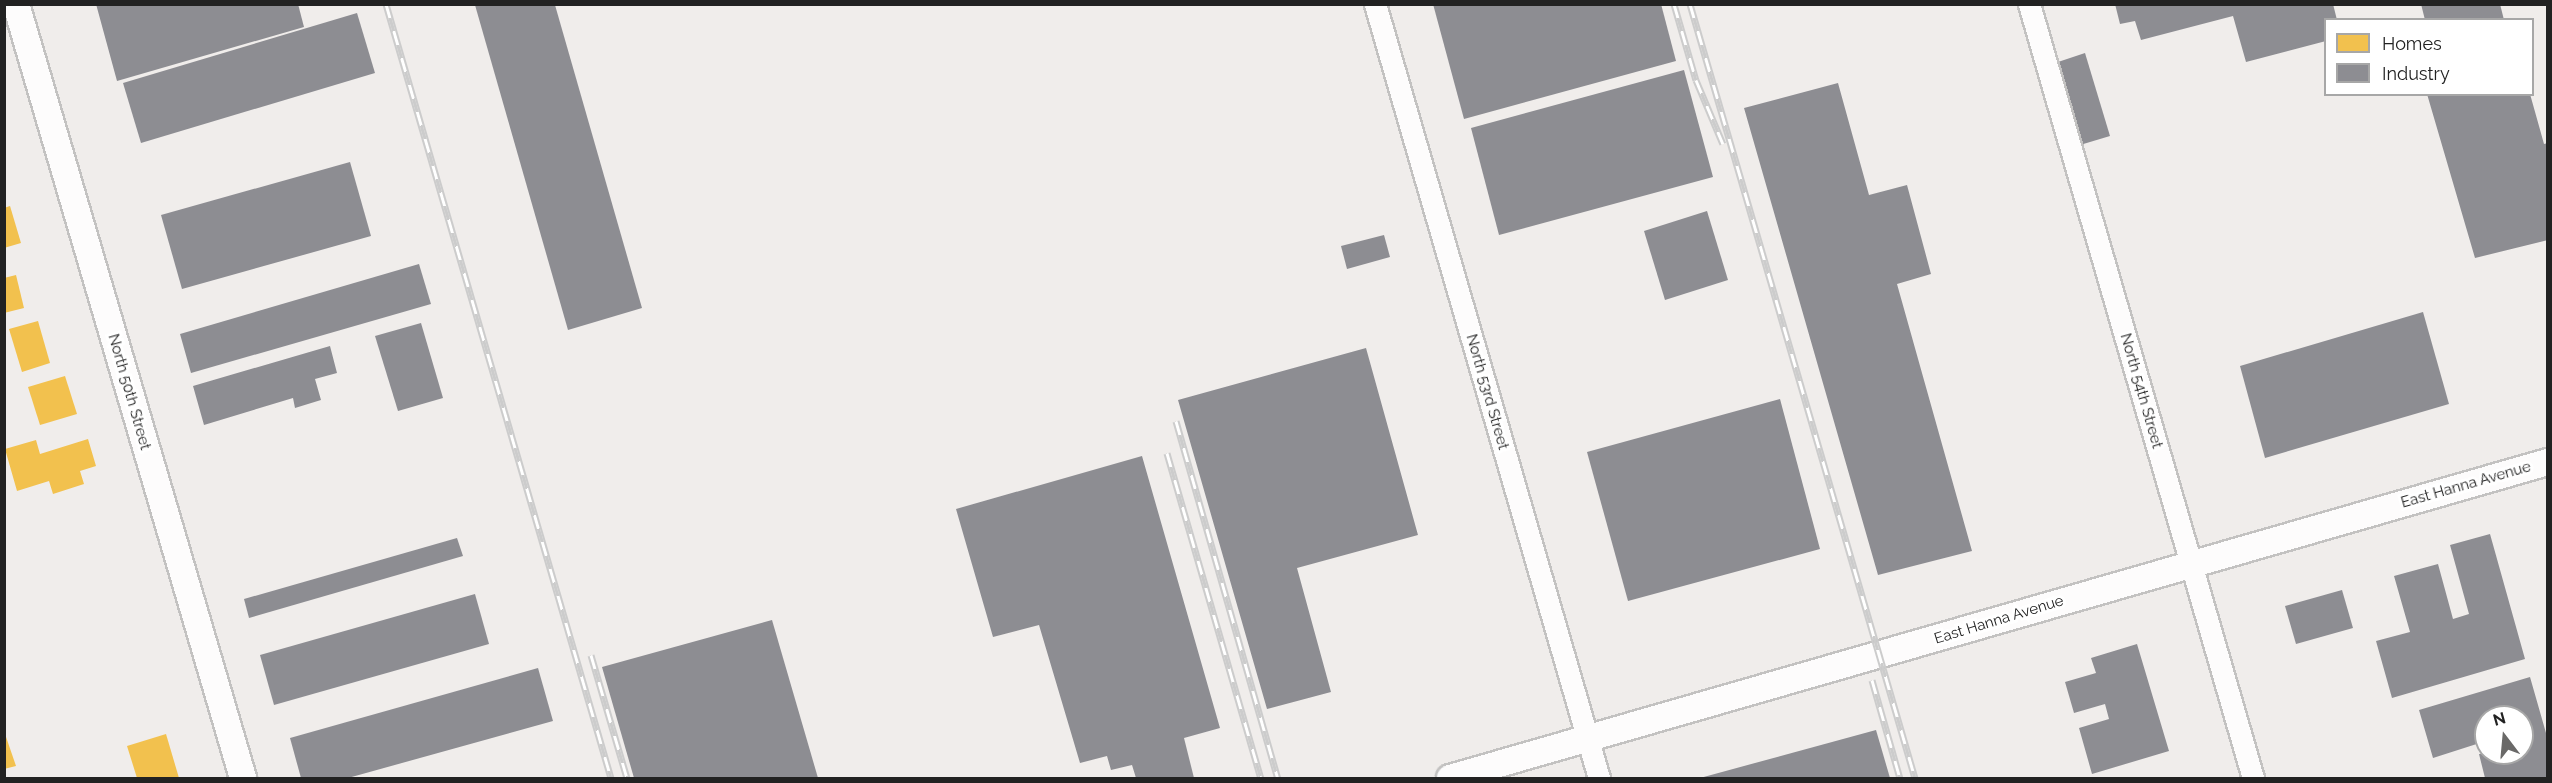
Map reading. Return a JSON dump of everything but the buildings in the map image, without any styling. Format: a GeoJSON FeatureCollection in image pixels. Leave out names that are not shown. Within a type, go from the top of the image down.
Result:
{"type":"FeatureCollection","features":[{"type":"Feature","properties":{"kind":"street","name":"North 50th Street"},"geometry":{"type":"LineString","coordinates":[[16,4],[243,778]]}},
{"type":"Feature","properties":{"kind":"street","name":"North 53rd Street"},"geometry":{"type":"LineString","coordinates":[[1375,4],[1599,778]]}},
{"type":"Feature","properties":{"kind":"street","name":"North 54th Street"},"geometry":{"type":"LineString","coordinates":[[2029,4],[2253,778]]}},
{"type":"Feature","properties":{"kind":"street","name":"East Hanna Avenue"},"geometry":{"type":"LineString","coordinates":[[1450,778],[2547,462]]}},
{"type":"Feature","properties":{"kind":"railway"},"geometry":{"type":"LineString","coordinates":[[386,4],[611,778]]}},
{"type":"Feature","properties":{"kind":"railway"},"geometry":{"type":"LineString","coordinates":[[1674,4],[1696,80],[1723,144]]}},
{"type":"Feature","properties":{"kind":"railway"},"geometry":{"type":"LineString","coordinates":[[1690,4],[1915,778]]}},
{"type":"Feature","properties":{"kind":"railway"},"geometry":{"type":"LineString","coordinates":[[1176,421],[1278,778]]}},
{"type":"Feature","properties":{"kind":"railway"},"geometry":{"type":"LineString","coordinates":[[1167,453],[1261,778]]}},
{"type":"Feature","properties":{"kind":"railway"},"geometry":{"type":"LineString","coordinates":[[591,655],[627,778]]}},
{"type":"Feature","properties":{"kind":"railway"},"geometry":{"type":"LineString","coordinates":[[1872,680],[1900,778]]}}]}
